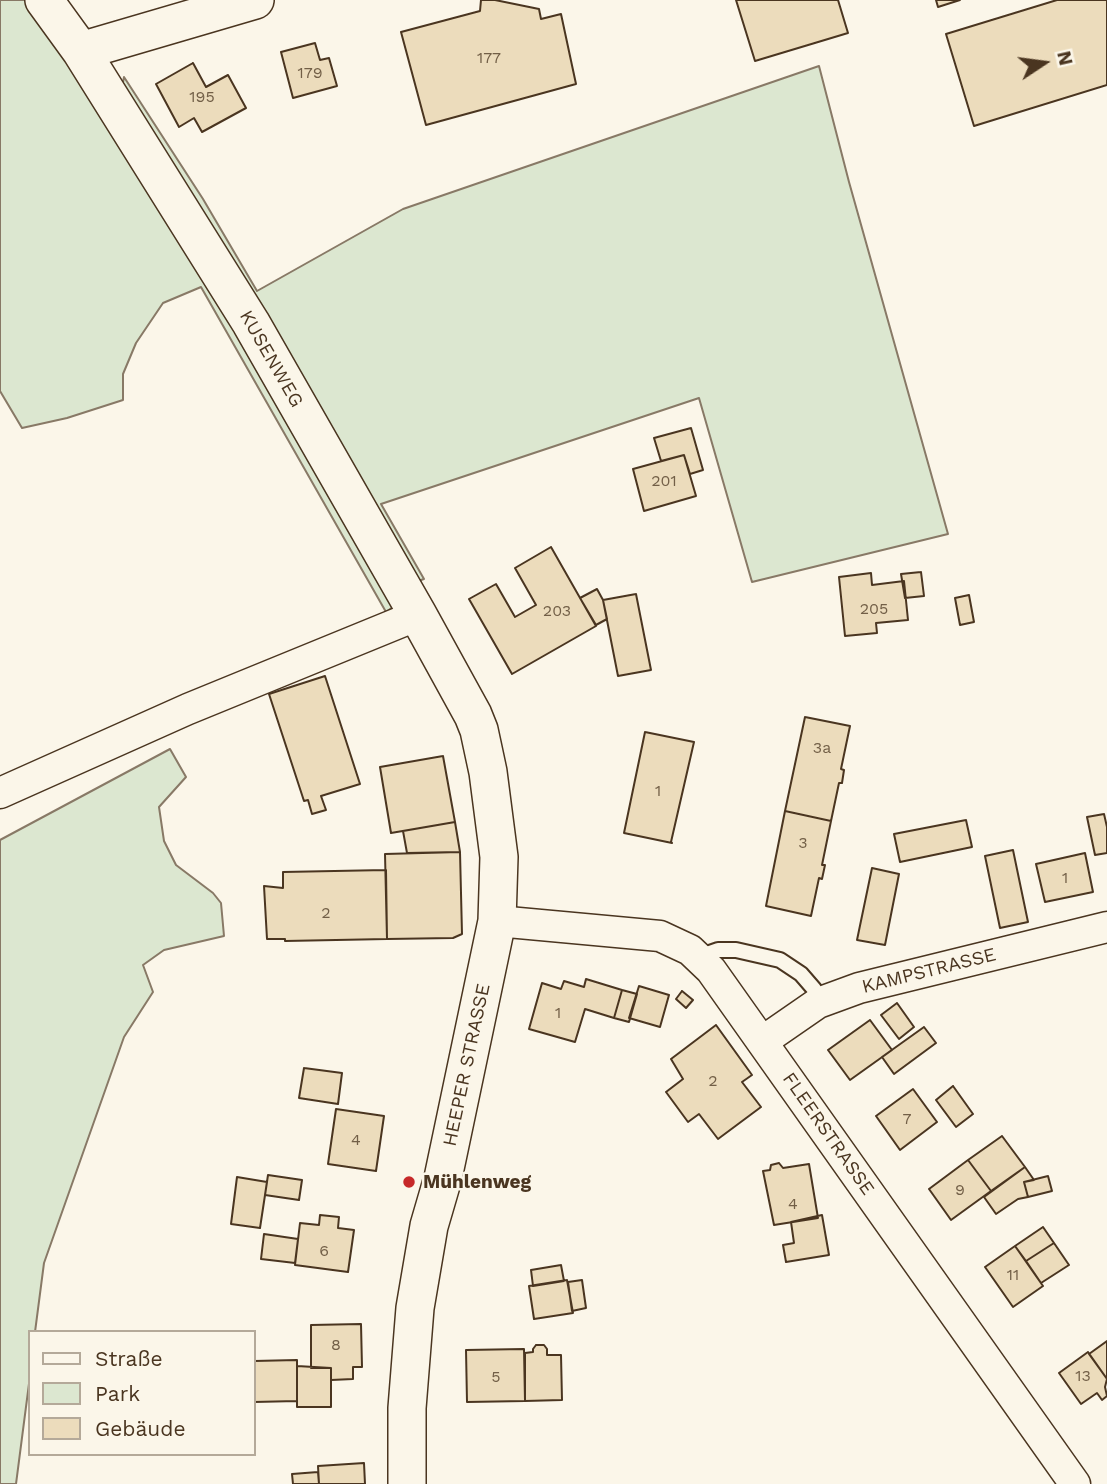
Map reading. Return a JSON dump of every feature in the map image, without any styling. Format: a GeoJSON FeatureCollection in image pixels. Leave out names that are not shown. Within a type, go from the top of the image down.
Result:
{"type":"FeatureCollection","features":[{"type":"Feature","properties":{"kind":"street","name":"KUSENWEG"},"geometry":{"type":"LineString","coordinates":[[44,0],[81,51],[251,323],[418,615],[474,715],[479,730]]}},
{"type":"Feature","properties":{"kind":"street"},"geometry":{"type":"LineString","coordinates":[[81,51],[255,0]]}},
{"type":"Feature","properties":{"kind":"street"},"geometry":{"type":"LineString","coordinates":[[0,793],[188,709],[418,615]]}},
{"type":"Feature","properties":{"kind":"street","name":"HEEPER STRASSE"},"geometry":{"type":"LineString","coordinates":[[407,1484],[407,1408],[415,1308],[429,1226],[446,1166],[497,921],[500,894],[499,857],[488,772],[479,730]]}},
{"type":"Feature","properties":{"kind":"street","name":"FLEERSTRASSE"},"geometry":{"type":"LineString","coordinates":[[497,921],[660,936],[690,950],[698,957],[729,992],[1075,1484]]}},
{"type":"Feature","properties":{"kind":"street","name":"KAMPSTRASSE"},"geometry":{"type":"LineString","coordinates":[[763,1041],[818,1003],[859,988],[1107,927]]}},
{"type":"Feature","properties":{"kind":"lane"},"geometry":{"type":"LineString","coordinates":[[698,957],[719,950],[736,950],[780,960],[801,974],[814,989],[818,1003]]}},
{"type":"Feature","properties":{"kind":"green space"},"geometry":{"type":"Polygon","coordinates":[[[0,0],[25,0],[94,96],[169,216],[393,607],[386,612],[201,287],[163,303],[136,343],[123,374],[123,400],[67,418],[22,428],[0,391],[0,0]]]}},
{"type":"Feature","properties":{"kind":"green space"},"geometry":{"type":"Polygon","coordinates":[[[819,66],[948,534],[752,582],[699,398],[381,504],[424,579],[418,581],[121,93],[124,77],[203,199],[257,291],[403,209],[819,66]]]}},
{"type":"Feature","properties":{"kind":"green space"},"geometry":{"type":"Polygon","coordinates":[[[170,749],[186,777],[159,807],[164,841],[176,865],[213,893],[221,903],[224,936],[164,950],[143,965],[153,992],[124,1037],[44,1263],[35,1330],[28,1330],[28,1391],[16,1484],[0,1484],[0,840],[170,749]]]}},
{"type":"Feature","properties":{"kind":"building"},"geometry":{"type":"Polygon","coordinates":[[[481,0],[495,0],[539,9],[541,19],[561,14],[576,84],[426,125],[401,32],[480,11],[481,0]]]}},
{"type":"Feature","properties":{"kind":"building"},"geometry":{"type":"Polygon","coordinates":[[[736,0],[838,0],[848,33],[755,61],[736,0]]]}},
{"type":"Feature","properties":{"kind":"building"},"geometry":{"type":"Polygon","coordinates":[[[936,0],[960,0],[938,7],[936,0]]]}},
{"type":"Feature","properties":{"kind":"building"},"geometry":{"type":"Polygon","coordinates":[[[1057,0],[1107,0],[1107,85],[974,126],[946,34],[1057,0]]]}},
{"type":"Feature","properties":{"kind":"building"},"geometry":{"type":"Polygon","coordinates":[[[315,43],[320,60],[329,58],[337,86],[293,98],[281,52],[315,43]]]}},
{"type":"Feature","properties":{"kind":"building"},"geometry":{"type":"Polygon","coordinates":[[[193,63],[206,87],[228,75],[246,108],[202,132],[194,118],[179,127],[156,84],[193,63]]]}},
{"type":"Feature","properties":{"kind":"building"},"geometry":{"type":"Polygon","coordinates":[[[691,428],[703,470],[690,474],[684,455],[661,461],[654,438],[691,428]]]}},
{"type":"Feature","properties":{"kind":"building"},"geometry":{"type":"Polygon","coordinates":[[[684,455],[696,496],[644,511],[633,469],[684,455]]]}},
{"type":"Feature","properties":{"kind":"building"},"geometry":{"type":"Polygon","coordinates":[[[551,547],[596,626],[512,674],[469,599],[496,584],[515,617],[536,605],[515,568],[551,547]]]}},
{"type":"Feature","properties":{"kind":"building"},"geometry":{"type":"Polygon","coordinates":[[[921,572],[924,596],[905,598],[901,574],[921,572]]]}},
{"type":"Feature","properties":{"kind":"building"},"geometry":{"type":"Polygon","coordinates":[[[871,573],[872,585],[904,581],[908,620],[876,623],[877,633],[845,636],[839,577],[871,573]]]}},
{"type":"Feature","properties":{"kind":"building"},"geometry":{"type":"Polygon","coordinates":[[[597,589],[603,600],[607,619],[596,625],[580,598],[597,589]]]}},
{"type":"Feature","properties":{"kind":"building"},"geometry":{"type":"Polygon","coordinates":[[[636,594],[651,670],[618,676],[603,600],[636,594]]]}},
{"type":"Feature","properties":{"kind":"building"},"geometry":{"type":"Polygon","coordinates":[[[969,595],[974,622],[960,625],[955,598],[969,595]]]}},
{"type":"Feature","properties":{"kind":"building"},"geometry":{"type":"Polygon","coordinates":[[[325,676],[360,784],[321,796],[326,810],[312,814],[308,800],[304,801],[269,694],[325,676]]]}},
{"type":"Feature","properties":{"kind":"building"},"geometry":{"type":"Polygon","coordinates":[[[805,717],[850,726],[841,769],[844,770],[842,783],[839,783],[831,821],[785,811],[805,717]]]}},
{"type":"Feature","properties":{"kind":"building"},"geometry":{"type":"Polygon","coordinates":[[[645,732],[694,742],[672,843],[624,833],[645,732]]]}},
{"type":"Feature","properties":{"kind":"building"},"geometry":{"type":"Polygon","coordinates":[[[443,756],[455,822],[391,833],[380,767],[443,756]]]}},
{"type":"Feature","properties":{"kind":"building"},"geometry":{"type":"Polygon","coordinates":[[[785,811],[831,821],[822,865],[825,865],[822,879],[819,878],[811,916],[766,906],[785,811]]]}},
{"type":"Feature","properties":{"kind":"building"},"geometry":{"type":"Polygon","coordinates":[[[1104,814],[1107,853],[1095,855],[1087,817],[1104,814]]]}},
{"type":"Feature","properties":{"kind":"building"},"geometry":{"type":"Polygon","coordinates":[[[966,820],[972,847],[900,862],[894,834],[966,820]]]}},
{"type":"Feature","properties":{"kind":"building"},"geometry":{"type":"Polygon","coordinates":[[[455,822],[460,852],[407,853],[403,831],[455,822]]]}},
{"type":"Feature","properties":{"kind":"building"},"geometry":{"type":"Polygon","coordinates":[[[1013,850],[1028,922],[1000,928],[985,856],[1013,850]]]}},
{"type":"Feature","properties":{"kind":"building"},"geometry":{"type":"Polygon","coordinates":[[[460,852],[462,934],[453,938],[387,939],[385,854],[460,852]]]}},
{"type":"Feature","properties":{"kind":"building"},"geometry":{"type":"Polygon","coordinates":[[[1085,853],[1093,892],[1045,902],[1036,864],[1085,853]]]}},
{"type":"Feature","properties":{"kind":"building"},"geometry":{"type":"Polygon","coordinates":[[[872,868],[899,874],[885,945],[857,940],[872,868]]]}},
{"type":"Feature","properties":{"kind":"building"},"geometry":{"type":"Polygon","coordinates":[[[386,870],[387,939],[267,939],[264,886],[283,888],[283,872],[386,870]]]}},
{"type":"Feature","properties":{"kind":"building"},"geometry":{"type":"Polygon","coordinates":[[[586,979],[622,990],[614,1018],[585,1009],[575,1042],[529,1029],[542,983],[561,989],[564,981],[584,987],[586,979]]]}},
{"type":"Feature","properties":{"kind":"building"},"geometry":{"type":"Polygon","coordinates":[[[639,986],[669,995],[660,1027],[629,1018],[639,986]]]}},
{"type":"Feature","properties":{"kind":"building"},"geometry":{"type":"Polygon","coordinates":[[[622,990],[637,994],[629,1022],[614,1018],[622,990]]]}},
{"type":"Feature","properties":{"kind":"building"},"geometry":{"type":"Polygon","coordinates":[[[682,991],[693,1000],[686,1008],[676,999],[682,991]]]}},
{"type":"Feature","properties":{"kind":"building"},"geometry":{"type":"Polygon","coordinates":[[[897,1003],[914,1027],[899,1039],[881,1015],[897,1003]]]}},
{"type":"Feature","properties":{"kind":"building"},"geometry":{"type":"Polygon","coordinates":[[[870,1020],[892,1050],[850,1080],[828,1050],[870,1020]]]}},
{"type":"Feature","properties":{"kind":"building"},"geometry":{"type":"Polygon","coordinates":[[[716,1025],[752,1075],[742,1082],[761,1107],[718,1139],[699,1114],[688,1122],[666,1092],[683,1079],[671,1059],[716,1025]]]}},
{"type":"Feature","properties":{"kind":"building"},"geometry":{"type":"Polygon","coordinates":[[[924,1027],[936,1043],[894,1074],[882,1057],[924,1027]]]}},
{"type":"Feature","properties":{"kind":"building"},"geometry":{"type":"Polygon","coordinates":[[[304,1068],[342,1073],[338,1104],[299,1098],[304,1068]]]}},
{"type":"Feature","properties":{"kind":"building"},"geometry":{"type":"Polygon","coordinates":[[[953,1086],[973,1114],[956,1127],[936,1100],[953,1086]]]}},
{"type":"Feature","properties":{"kind":"building"},"geometry":{"type":"Polygon","coordinates":[[[913,1089],[937,1122],[900,1150],[876,1116],[913,1089]]]}},
{"type":"Feature","properties":{"kind":"building"},"geometry":{"type":"Polygon","coordinates":[[[336,1109],[384,1116],[376,1171],[328,1164],[336,1109]]]}},
{"type":"Feature","properties":{"kind":"building"},"geometry":{"type":"Polygon","coordinates":[[[1002,1136],[1025,1167],[991,1191],[968,1160],[1002,1136]]]}},
{"type":"Feature","properties":{"kind":"building"},"geometry":{"type":"Polygon","coordinates":[[[968,1160],[991,1191],[951,1220],[929,1189],[968,1160]]]}},
{"type":"Feature","properties":{"kind":"building"},"geometry":{"type":"Polygon","coordinates":[[[779,1163],[783,1168],[809,1164],[818,1218],[774,1225],[763,1171],[770,1170],[771,1165],[779,1163]]]}},
{"type":"Feature","properties":{"kind":"building"},"geometry":{"type":"Polygon","coordinates":[[[1025,1167],[1034,1180],[1024,1182],[1028,1197],[1018,1199],[996,1214],[984,1197],[1025,1167]]]}},
{"type":"Feature","properties":{"kind":"building"},"geometry":{"type":"Polygon","coordinates":[[[268,1175],[302,1180],[299,1200],[265,1195],[268,1175]]]}},
{"type":"Feature","properties":{"kind":"building"},"geometry":{"type":"Polygon","coordinates":[[[1048,1176],[1052,1191],[1028,1197],[1024,1182],[1048,1176]]]}},
{"type":"Feature","properties":{"kind":"building"},"geometry":{"type":"Polygon","coordinates":[[[237,1177],[267,1182],[260,1228],[231,1224],[237,1177]]]}},
{"type":"Feature","properties":{"kind":"building"},"geometry":{"type":"Polygon","coordinates":[[[320,1215],[339,1217],[338,1228],[354,1230],[348,1272],[295,1265],[300,1223],[319,1225],[320,1215]]]}},
{"type":"Feature","properties":{"kind":"building"},"geometry":{"type":"Polygon","coordinates":[[[822,1215],[829,1255],[786,1262],[783,1245],[794,1243],[791,1222],[822,1215]]]}},
{"type":"Feature","properties":{"kind":"building"},"geometry":{"type":"Polygon","coordinates":[[[1043,1227],[1054,1243],[1026,1261],[1015,1246],[1043,1227]]]}},
{"type":"Feature","properties":{"kind":"building"},"geometry":{"type":"Polygon","coordinates":[[[264,1234],[298,1239],[295,1263],[261,1259],[264,1234]]]}},
{"type":"Feature","properties":{"kind":"building"},"geometry":{"type":"Polygon","coordinates":[[[1054,1243],[1069,1265],[1041,1283],[1026,1261],[1054,1243]]]}},
{"type":"Feature","properties":{"kind":"building"},"geometry":{"type":"Polygon","coordinates":[[[1015,1246],[1043,1286],[1013,1307],[985,1267],[1015,1246]]]}},
{"type":"Feature","properties":{"kind":"building"},"geometry":{"type":"Polygon","coordinates":[[[561,1265],[564,1281],[533,1286],[531,1270],[561,1265]]]}},
{"type":"Feature","properties":{"kind":"building"},"geometry":{"type":"Polygon","coordinates":[[[567,1280],[573,1313],[534,1319],[529,1286],[567,1280]]]}},
{"type":"Feature","properties":{"kind":"building"},"geometry":{"type":"Polygon","coordinates":[[[582,1280],[586,1308],[572,1311],[568,1282],[582,1280]]]}},
{"type":"Feature","properties":{"kind":"building"},"geometry":{"type":"Polygon","coordinates":[[[361,1324],[362,1367],[353,1367],[353,1379],[331,1380],[331,1368],[311,1368],[311,1325],[361,1324]]]}},
{"type":"Feature","properties":{"kind":"building"},"geometry":{"type":"Polygon","coordinates":[[[1107,1341],[1107,1379],[1089,1354],[1107,1341]]]}},
{"type":"Feature","properties":{"kind":"building"},"geometry":{"type":"Polygon","coordinates":[[[536,1345],[544,1345],[547,1355],[561,1355],[562,1400],[525,1401],[525,1353],[533,1352],[536,1345]]]}},
{"type":"Feature","properties":{"kind":"building"},"geometry":{"type":"Polygon","coordinates":[[[524,1349],[525,1401],[467,1402],[466,1350],[524,1349]]]}},
{"type":"Feature","properties":{"kind":"building"},"geometry":{"type":"Polygon","coordinates":[[[1088,1352],[1107,1379],[1107,1396],[1102,1400],[1097,1393],[1081,1404],[1059,1373],[1088,1352]]]}},
{"type":"Feature","properties":{"kind":"building"},"geometry":{"type":"Polygon","coordinates":[[[297,1360],[297,1401],[256,1402],[256,1361],[297,1360]]]}},
{"type":"Feature","properties":{"kind":"building"},"geometry":{"type":"Polygon","coordinates":[[[297,1366],[331,1368],[331,1407],[297,1407],[297,1366]]]}},
{"type":"Feature","properties":{"kind":"building"},"geometry":{"type":"Polygon","coordinates":[[[364,1463],[365,1484],[319,1484],[318,1466],[364,1463]]]}},
{"type":"Feature","properties":{"kind":"building"},"geometry":{"type":"Polygon","coordinates":[[[318,1472],[319,1484],[293,1484],[292,1474],[318,1472]]]}},
{"type":"Feature","properties":{"kind":"place","name":"Mühlenweg"},"geometry":{"type":"Point","coordinates":[409,1182]}}]}
